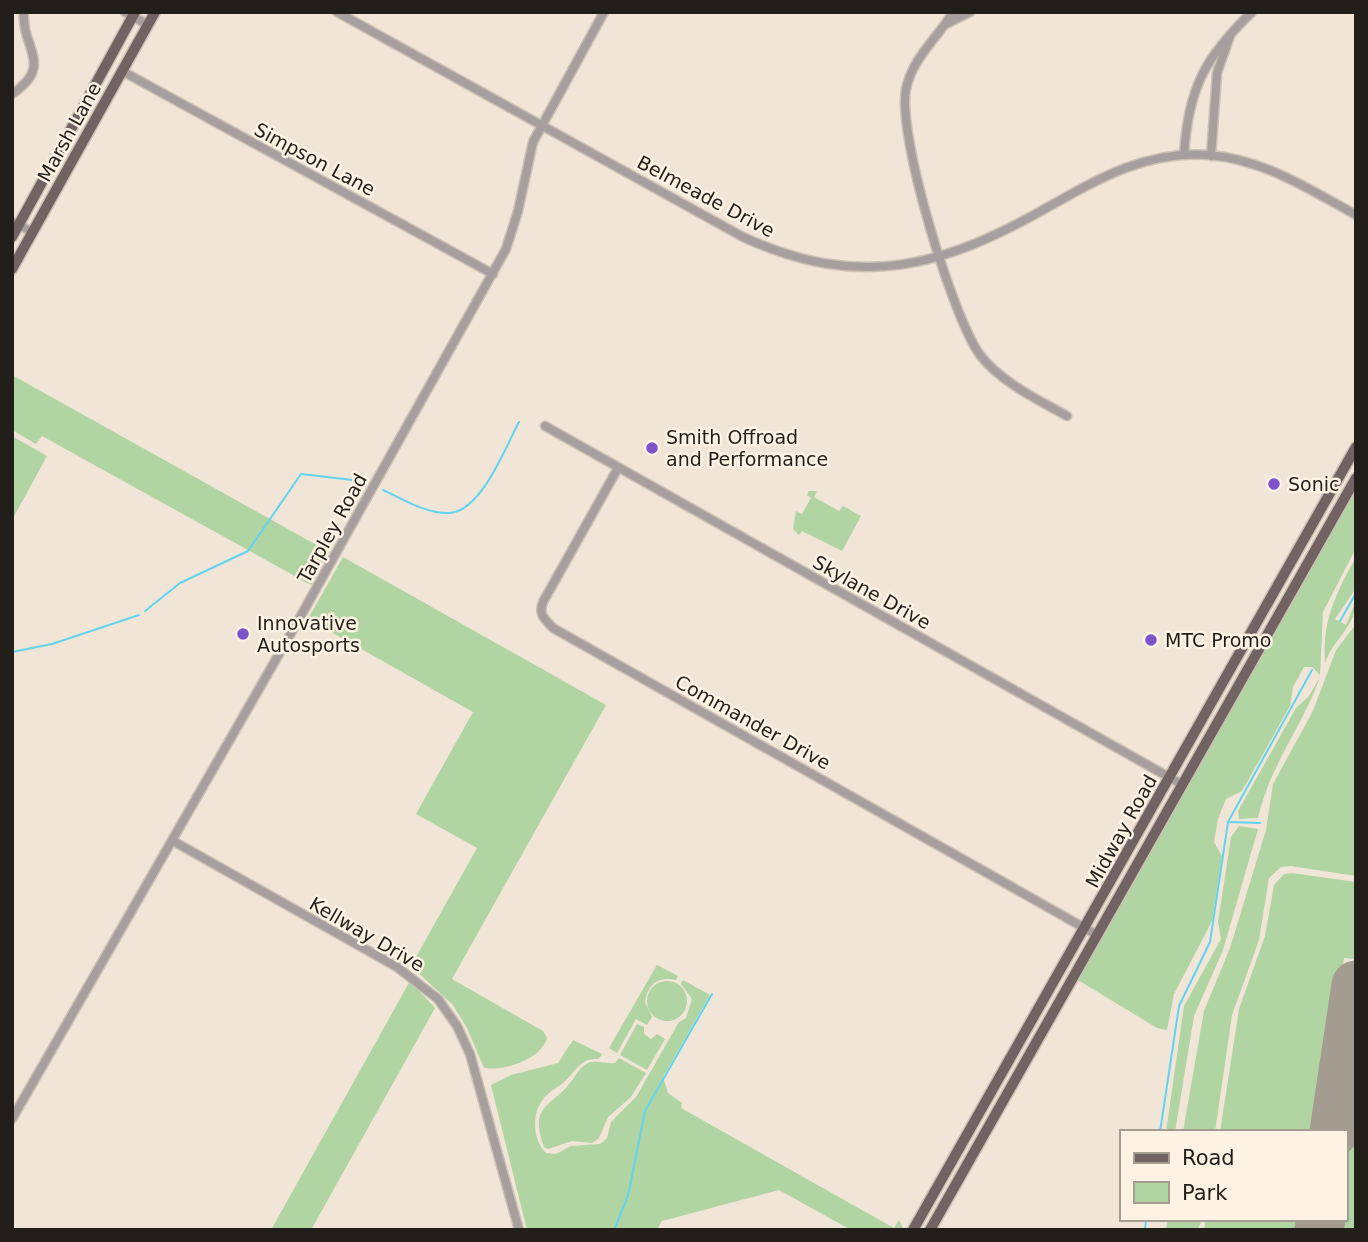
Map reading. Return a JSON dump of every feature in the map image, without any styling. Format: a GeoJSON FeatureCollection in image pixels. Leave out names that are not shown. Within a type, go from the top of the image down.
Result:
{"type":"FeatureCollection","features":[{"type":"Feature","properties":{"kind":"main road","name":"Marsh Lane"},"geometry":{"type":"LineString","coordinates":[[12,269],[155,12]]}},
{"type":"Feature","properties":{"kind":"main road","name":"Marsh Lane"},"geometry":{"type":"LineString","coordinates":[[12,237],[16,223],[131,14]]}},
{"type":"Feature","properties":{"kind":"main road","name":"Midway Road"},"geometry":{"type":"LineString","coordinates":[[913,1230],[1356,447]]}},
{"type":"Feature","properties":{"kind":"main road","name":"Midway Road"},"geometry":{"type":"LineString","coordinates":[[930,1230],[1356,478]]}},
{"type":"Feature","properties":{"kind":"main road"},"geometry":{"type":"LineString","coordinates":[[1331,491],[1345,498]]}},
{"type":"Feature","properties":{"kind":"main road"},"geometry":{"type":"LineString","coordinates":[[1296,553],[1309,561]]}},
{"type":"Feature","properties":{"kind":"main road"},"geometry":{"type":"LineString","coordinates":[[1245,645],[1258,652]]}},
{"type":"Feature","properties":{"kind":"main road"},"geometry":{"type":"LineString","coordinates":[[968,1134],[981,1141]]}},
{"type":"Feature","properties":{"kind":"street"},"geometry":{"type":"LineString","coordinates":[[12,94],[25,85],[35,62],[35,54],[24,29],[24,12]]}},
{"type":"Feature","properties":{"kind":"street","name":"Belmeade Drive"},"geometry":{"type":"LineString","coordinates":[[337,12],[743,237],[790,256],[857,267],[902,265],[940,258],[1017,224],[1121,168],[1184,155],[1248,162],[1281,174],[1356,215]]}},
{"type":"Feature","properties":{"kind":"street","name":"Tarpley Road"},"geometry":{"type":"LineString","coordinates":[[12,1119],[173,841],[493,274],[512,234],[527,160],[541,125],[604,12]]}},
{"type":"Feature","properties":{"kind":"street"},"geometry":{"type":"LineString","coordinates":[[953,12],[918,58],[906,90],[904,112],[909,146],[940,258],[960,319],[981,356],[1010,382],[1067,416]]}},
{"type":"Feature","properties":{"kind":"street"},"geometry":{"type":"LineString","coordinates":[[946,24],[970,12]]}},
{"type":"Feature","properties":{"kind":"street"},"geometry":{"type":"LineString","coordinates":[[1184,155],[1189,115],[1200,77],[1219,44],[1252,12]]}},
{"type":"Feature","properties":{"kind":"street"},"geometry":{"type":"LineString","coordinates":[[131,14],[148,25]]}},
{"type":"Feature","properties":{"kind":"street"},"geometry":{"type":"LineString","coordinates":[[1211,156],[1216,80],[1230,36]]}},
{"type":"Feature","properties":{"kind":"street","name":"Simpson Lane"},"geometry":{"type":"LineString","coordinates":[[122,71],[493,274]]}},
{"type":"Feature","properties":{"kind":"street"},"geometry":{"type":"LineString","coordinates":[[16,223],[33,232]]}},
{"type":"Feature","properties":{"kind":"street","name":"Skylane Drive"},"geometry":{"type":"LineString","coordinates":[[545,426],[1183,785]]}},
{"type":"Feature","properties":{"kind":"street","name":"Commander Drive"},"geometry":{"type":"LineString","coordinates":[[618,468],[543,602],[540,610],[543,618],[553,628],[1097,935]]}},
{"type":"Feature","properties":{"kind":"street","name":"Kellway Drive"},"geometry":{"type":"LineString","coordinates":[[173,841],[397,967],[438,999],[457,1026],[470,1054],[519,1230]]}},
{"type":"Feature","properties":{"kind":"green space"},"geometry":{"type":"Polygon","coordinates":[[[12,375],[329,552],[311,585],[42,436],[36,444],[12,430],[12,375]]]}},
{"type":"Feature","properties":{"kind":"green space"},"geometry":{"type":"Polygon","coordinates":[[[12,436],[47,456],[12,520],[12,436]]]}},
{"type":"Feature","properties":{"kind":"green space"},"geometry":{"type":"Polygon","coordinates":[[[1356,490],[1356,548],[1323,612],[1320,675],[1312,667],[1304,667],[1293,687],[1290,706],[1242,791],[1226,799],[1218,819],[1214,842],[1222,856],[1212,921],[1174,994],[1167,1030],[1157,1028],[1078,980],[1356,490]]]}},
{"type":"Feature","properties":{"kind":"green space"},"geometry":{"type":"Polygon","coordinates":[[[809,491],[817,491],[814,497],[839,511],[843,506],[861,516],[842,551],[802,531],[799,535],[793,529],[796,511],[802,514],[811,498],[807,495],[809,491]]]}},
{"type":"Feature","properties":{"kind":"green space"},"geometry":{"type":"Polygon","coordinates":[[[343,557],[606,705],[452,979],[543,1031],[547,1038],[543,1045],[538,1052],[522,1062],[502,1068],[484,1068],[467,1028],[453,1005],[411,966],[477,848],[416,814],[473,712],[308,619],[343,557]]]}},
{"type":"Feature","properties":{"kind":"green space"},"geometry":{"type":"Polygon","coordinates":[[[1356,557],[1356,588],[1335,619],[1346,625],[1356,600],[1355,609],[1325,663],[1328,620],[1342,583],[1356,557]]]}},
{"type":"Feature","properties":{"kind":"green space"},"geometry":{"type":"Polygon","coordinates":[[[1356,624],[1356,876],[1291,866],[1281,867],[1269,878],[1259,940],[1232,1015],[1215,1130],[1183,1130],[1204,1011],[1230,948],[1266,830],[1273,784],[1313,711],[1336,650],[1356,624]]]}},
{"type":"Feature","properties":{"kind":"green space"},"geometry":{"type":"Polygon","coordinates":[[[1320,677],[1271,780],[1258,818],[1239,819],[1238,811],[1296,708],[1309,696],[1320,677]]]}},
{"type":"Feature","properties":{"kind":"green space"},"geometry":{"type":"Polygon","coordinates":[[[1239,826],[1258,829],[1223,950],[1194,1016],[1175,1130],[1166,1130],[1184,1006],[1221,939],[1218,922],[1231,837],[1239,826]]]}},
{"type":"Feature","properties":{"kind":"green space"},"geometry":{"type":"Polygon","coordinates":[[[1284,874],[1356,882],[1356,959],[1344,958],[1317,1130],[1220,1130],[1239,1009],[1265,936],[1274,885],[1284,874]]]}},
{"type":"Feature","properties":{"kind":"green space"},"geometry":{"type":"Polygon","coordinates":[[[657,965],[678,976],[676,980],[659,980],[651,986],[645,1002],[652,1017],[647,1025],[636,1019],[617,1053],[609,1048],[657,965]]]}},
{"type":"Feature","properties":{"kind":"green space"},"geometry":{"type":"Polygon","coordinates":[[[683,980],[710,995],[663,1077],[668,1093],[682,1103],[681,1108],[894,1228],[899,1220],[904,1230],[851,1230],[779,1190],[662,1221],[657,1230],[527,1230],[491,1085],[511,1075],[558,1063],[573,1040],[602,1054],[599,1059],[583,1062],[542,1100],[535,1123],[538,1139],[546,1153],[556,1154],[571,1146],[600,1144],[607,1138],[611,1122],[636,1097],[679,1022],[686,1018],[692,999],[681,984],[683,980]]]}},
{"type":"Feature","properties":{"kind":"green space"},"geometry":{"type":"Polygon","coordinates":[[[410,981],[435,1008],[311,1230],[271,1230],[410,981]]]}},
{"type":"Feature","properties":{"kind":"green space"},"geometry":{"type":"Polygon","coordinates":[[[667,981],[681,987],[687,1001],[681,1015],[667,1021],[653,1015],[647,1001],[653,987],[667,981]]]}},
{"type":"Feature","properties":{"kind":"green space"},"geometry":{"type":"Polygon","coordinates":[[[637,1024],[644,1027],[644,1034],[651,1039],[657,1034],[665,1039],[647,1070],[620,1055],[637,1024]]]}},
{"type":"Feature","properties":{"kind":"green space"},"geometry":{"type":"Polygon","coordinates":[[[619,1058],[646,1073],[631,1097],[608,1117],[599,1138],[592,1143],[572,1141],[548,1149],[544,1147],[539,1123],[544,1109],[585,1064],[615,1063],[619,1058]]]}},
{"type":"Feature","properties":{"kind":"green space"},"geometry":{"type":"Polygon","coordinates":[[[1356,1117],[1356,1230],[1335,1230],[1337,1221],[1347,1221],[1347,1144],[1356,1117]]]}},
{"type":"Feature","properties":{"kind":"green space"},"geometry":{"type":"Polygon","coordinates":[[[1168,1221],[1201,1221],[1198,1230],[1166,1230],[1168,1221]]]}},
{"type":"Feature","properties":{"kind":"green space"},"geometry":{"type":"Polygon","coordinates":[[[1206,1221],[1304,1221],[1303,1230],[1204,1230],[1206,1221]]]}},
{"type":"Feature","properties":{"kind":"waterway"},"geometry":{"type":"LineString","coordinates":[[383,490],[432,511],[449,513],[461,510],[482,491],[519,422]]}},
{"type":"Feature","properties":{"kind":"waterway"},"geometry":{"type":"LineString","coordinates":[[145,611],[180,583],[248,551],[301,474],[361,481]]}},
{"type":"Feature","properties":{"kind":"waterway"},"geometry":{"type":"LineString","coordinates":[[1340,621],[1356,593]]}},
{"type":"Feature","properties":{"kind":"waterway"},"geometry":{"type":"LineString","coordinates":[[12,652],[52,644],[139,615]]}},
{"type":"Feature","properties":{"kind":"waterway"},"geometry":{"type":"LineString","coordinates":[[1160,1130],[1179,1006],[1210,942],[1228,822],[1312,670]]}},
{"type":"Feature","properties":{"kind":"waterway"},"geometry":{"type":"LineString","coordinates":[[1229,822],[1260,823]]}},
{"type":"Feature","properties":{"kind":"waterway"},"geometry":{"type":"LineString","coordinates":[[614,1230],[628,1196],[645,1111],[712,994]]}},
{"type":"Feature","properties":{"kind":"waterway"},"geometry":{"type":"LineString","coordinates":[[1145,1230],[1146,1221]]}},
{"type":"Feature","properties":{"kind":"taxiway"},"geometry":{"type":"LineString","coordinates":[[1343,1077],[1356,1079]]}},
{"type":"Feature","properties":{"kind":"runway"},"geometry":{"type":"LineString","coordinates":[[1334,1130],[1356,985]]}},
{"type":"Feature","properties":{"kind":"runway"},"geometry":{"type":"LineString","coordinates":[[1319,1230],[1321,1221]]}},
{"type":"Feature","properties":{"kind":"place","name":"Smith Offroad and Performance"},"geometry":{"type":"Point","coordinates":[652,448]}},
{"type":"Feature","properties":{"kind":"place","name":"Sonic"},"geometry":{"type":"Point","coordinates":[1274,484]}},
{"type":"Feature","properties":{"kind":"place","name":"Innovative Autosports"},"geometry":{"type":"Point","coordinates":[243,634]}},
{"type":"Feature","properties":{"kind":"place","name":"MTC Promo"},"geometry":{"type":"Point","coordinates":[1151,640]}}]}
